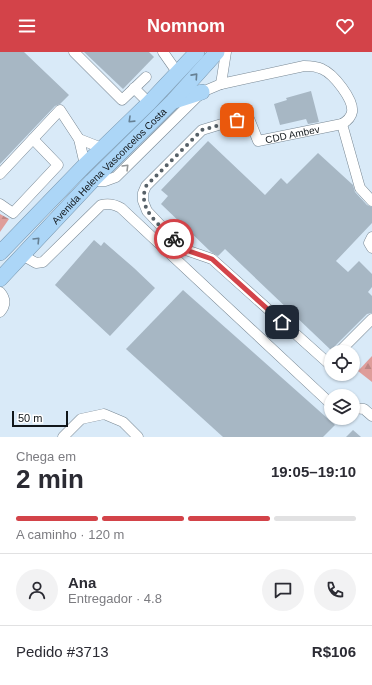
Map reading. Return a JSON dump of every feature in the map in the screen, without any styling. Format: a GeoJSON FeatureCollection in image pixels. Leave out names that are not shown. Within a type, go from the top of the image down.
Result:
{"type":"FeatureCollection","features":[{"type":"Feature","properties":{"kind":"highway","name":"Avenida Helena Vasconcelos Costa"},"geometry":{"type":"LineString","coordinates":[[0,253],[85,165],[149,103],[197,52]]}},
{"type":"Feature","properties":{"kind":"highway","name":"Avenida Helena Vasconcelos Costa"},"geometry":{"type":"LineString","coordinates":[[0,279],[92,181],[173,101],[217,52]]}},
{"type":"Feature","properties":{"kind":"highway"},"geometry":{"type":"LineString","coordinates":[[173,101],[202,92]]}},
{"type":"Feature","properties":{"kind":"lane"},"geometry":{"type":"LineString","coordinates":[[74,52],[122,100],[146,77]]}},
{"type":"Feature","properties":{"kind":"lane"},"geometry":{"type":"LineString","coordinates":[[163,52],[177,72]]}},
{"type":"Feature","properties":{"kind":"lane"},"geometry":{"type":"LineString","coordinates":[[221,84],[226,52]]}},
{"type":"Feature","properties":{"kind":"lane"},"geometry":{"type":"LineString","coordinates":[[92,181],[105,181],[116,177],[202,92],[221,84],[304,66],[312,66],[322,69],[335,78],[352,106],[352,113],[348,120],[342,124],[360,188],[372,200]]}},
{"type":"Feature","properties":{"kind":"lane"},"geometry":{"type":"LineString","coordinates":[[134,88],[149,103]]}},
{"type":"Feature","properties":{"kind":"lane"},"geometry":{"type":"LineString","coordinates":[[0,174],[60,110],[79,138],[85,165]]}},
{"type":"Feature","properties":{"kind":"lane","name":"CDD Ambev"},"geometry":{"type":"LineString","coordinates":[[324,359],[212,259],[183,249],[147,211],[143,200],[143,193],[146,186],[202,130],[248,116],[258,142],[342,124]]}},
{"type":"Feature","properties":{"kind":"lane"},"geometry":{"type":"LineString","coordinates":[[79,138],[102,148]]}},
{"type":"Feature","properties":{"kind":"lane"},"geometry":{"type":"LineString","coordinates":[[0,204],[13,213],[58,165],[34,139]]}},
{"type":"Feature","properties":{"kind":"lane"},"geometry":{"type":"LineString","coordinates":[[22,255],[36,263],[43,262],[101,205],[109,203],[115,204],[324,397]]}},
{"type":"Feature","properties":{"kind":"lane"},"geometry":{"type":"LineString","coordinates":[[372,237],[369,243],[372,248]]}},
{"type":"Feature","properties":{"kind":"lane"},"geometry":{"type":"LineString","coordinates":[[0,292],[4,296],[5,302],[0,312]]}},
{"type":"Feature","properties":{"kind":"lane"},"geometry":{"type":"LineString","coordinates":[[346,345],[372,319]]}},
{"type":"Feature","properties":{"kind":"lane"},"geometry":{"type":"LineString","coordinates":[[360,408],[364,408],[372,416]]}},
{"type":"Feature","properties":{"kind":"lane"},"geometry":{"type":"LineString","coordinates":[[64,437],[81,419],[104,414],[123,422],[138,437]]}},
{"type":"Feature","properties":{"kind":"green space"},"geometry":{"type":"Polygon","coordinates":[[[0,214],[9,219],[0,232],[0,214]]]}},
{"type":"Feature","properties":{"kind":"green space"},"geometry":{"type":"Polygon","coordinates":[[[372,356],[372,382],[360,373],[360,369],[372,356]]]}},
{"type":"Feature","properties":{"kind":"building"},"geometry":{"type":"Polygon","coordinates":[[[0,52],[24,52],[69,95],[60,104],[55,106],[0,164],[0,52]]]}},
{"type":"Feature","properties":{"kind":"building"},"geometry":{"type":"Polygon","coordinates":[[[84,52],[149,52],[154,57],[123,89],[84,52]]]}},
{"type":"Feature","properties":{"kind":"building"},"geometry":{"type":"Polygon","coordinates":[[[311,91],[319,122],[308,124],[306,119],[280,125],[274,104],[287,100],[286,98],[311,91]]]}},
{"type":"Feature","properties":{"kind":"building"},"geometry":{"type":"Polygon","coordinates":[[[208,141],[265,195],[281,178],[287,184],[318,153],[353,185],[355,192],[367,205],[372,207],[372,223],[336,261],[348,272],[359,261],[372,274],[372,287],[368,292],[372,296],[372,313],[367,314],[336,345],[326,345],[225,249],[218,256],[211,252],[161,204],[168,196],[161,190],[208,141]]]}},
{"type":"Feature","properties":{"kind":"building"},"geometry":{"type":"Polygon","coordinates":[[[94,240],[101,246],[104,242],[155,288],[110,336],[55,285],[94,240]]]}},
{"type":"Feature","properties":{"kind":"building"},"geometry":{"type":"Polygon","coordinates":[[[183,290],[324,415],[324,425],[335,425],[323,437],[223,437],[126,349],[183,290]]]}},
{"type":"Feature","properties":{"kind":"building"},"geometry":{"type":"Polygon","coordinates":[[[353,430],[361,437],[346,437],[353,430]]]}},
{"type":"Feature","properties":{"kind":"way so far"},"geometry":{"type":"LineString","coordinates":[[174,239],[144,206],[143,193],[146,186],[202,130],[237,120]]}},
{"type":"Feature","properties":{"kind":"route"},"geometry":{"type":"LineString","coordinates":[[174,239],[183,249],[212,259],[282,322]]}}]}
